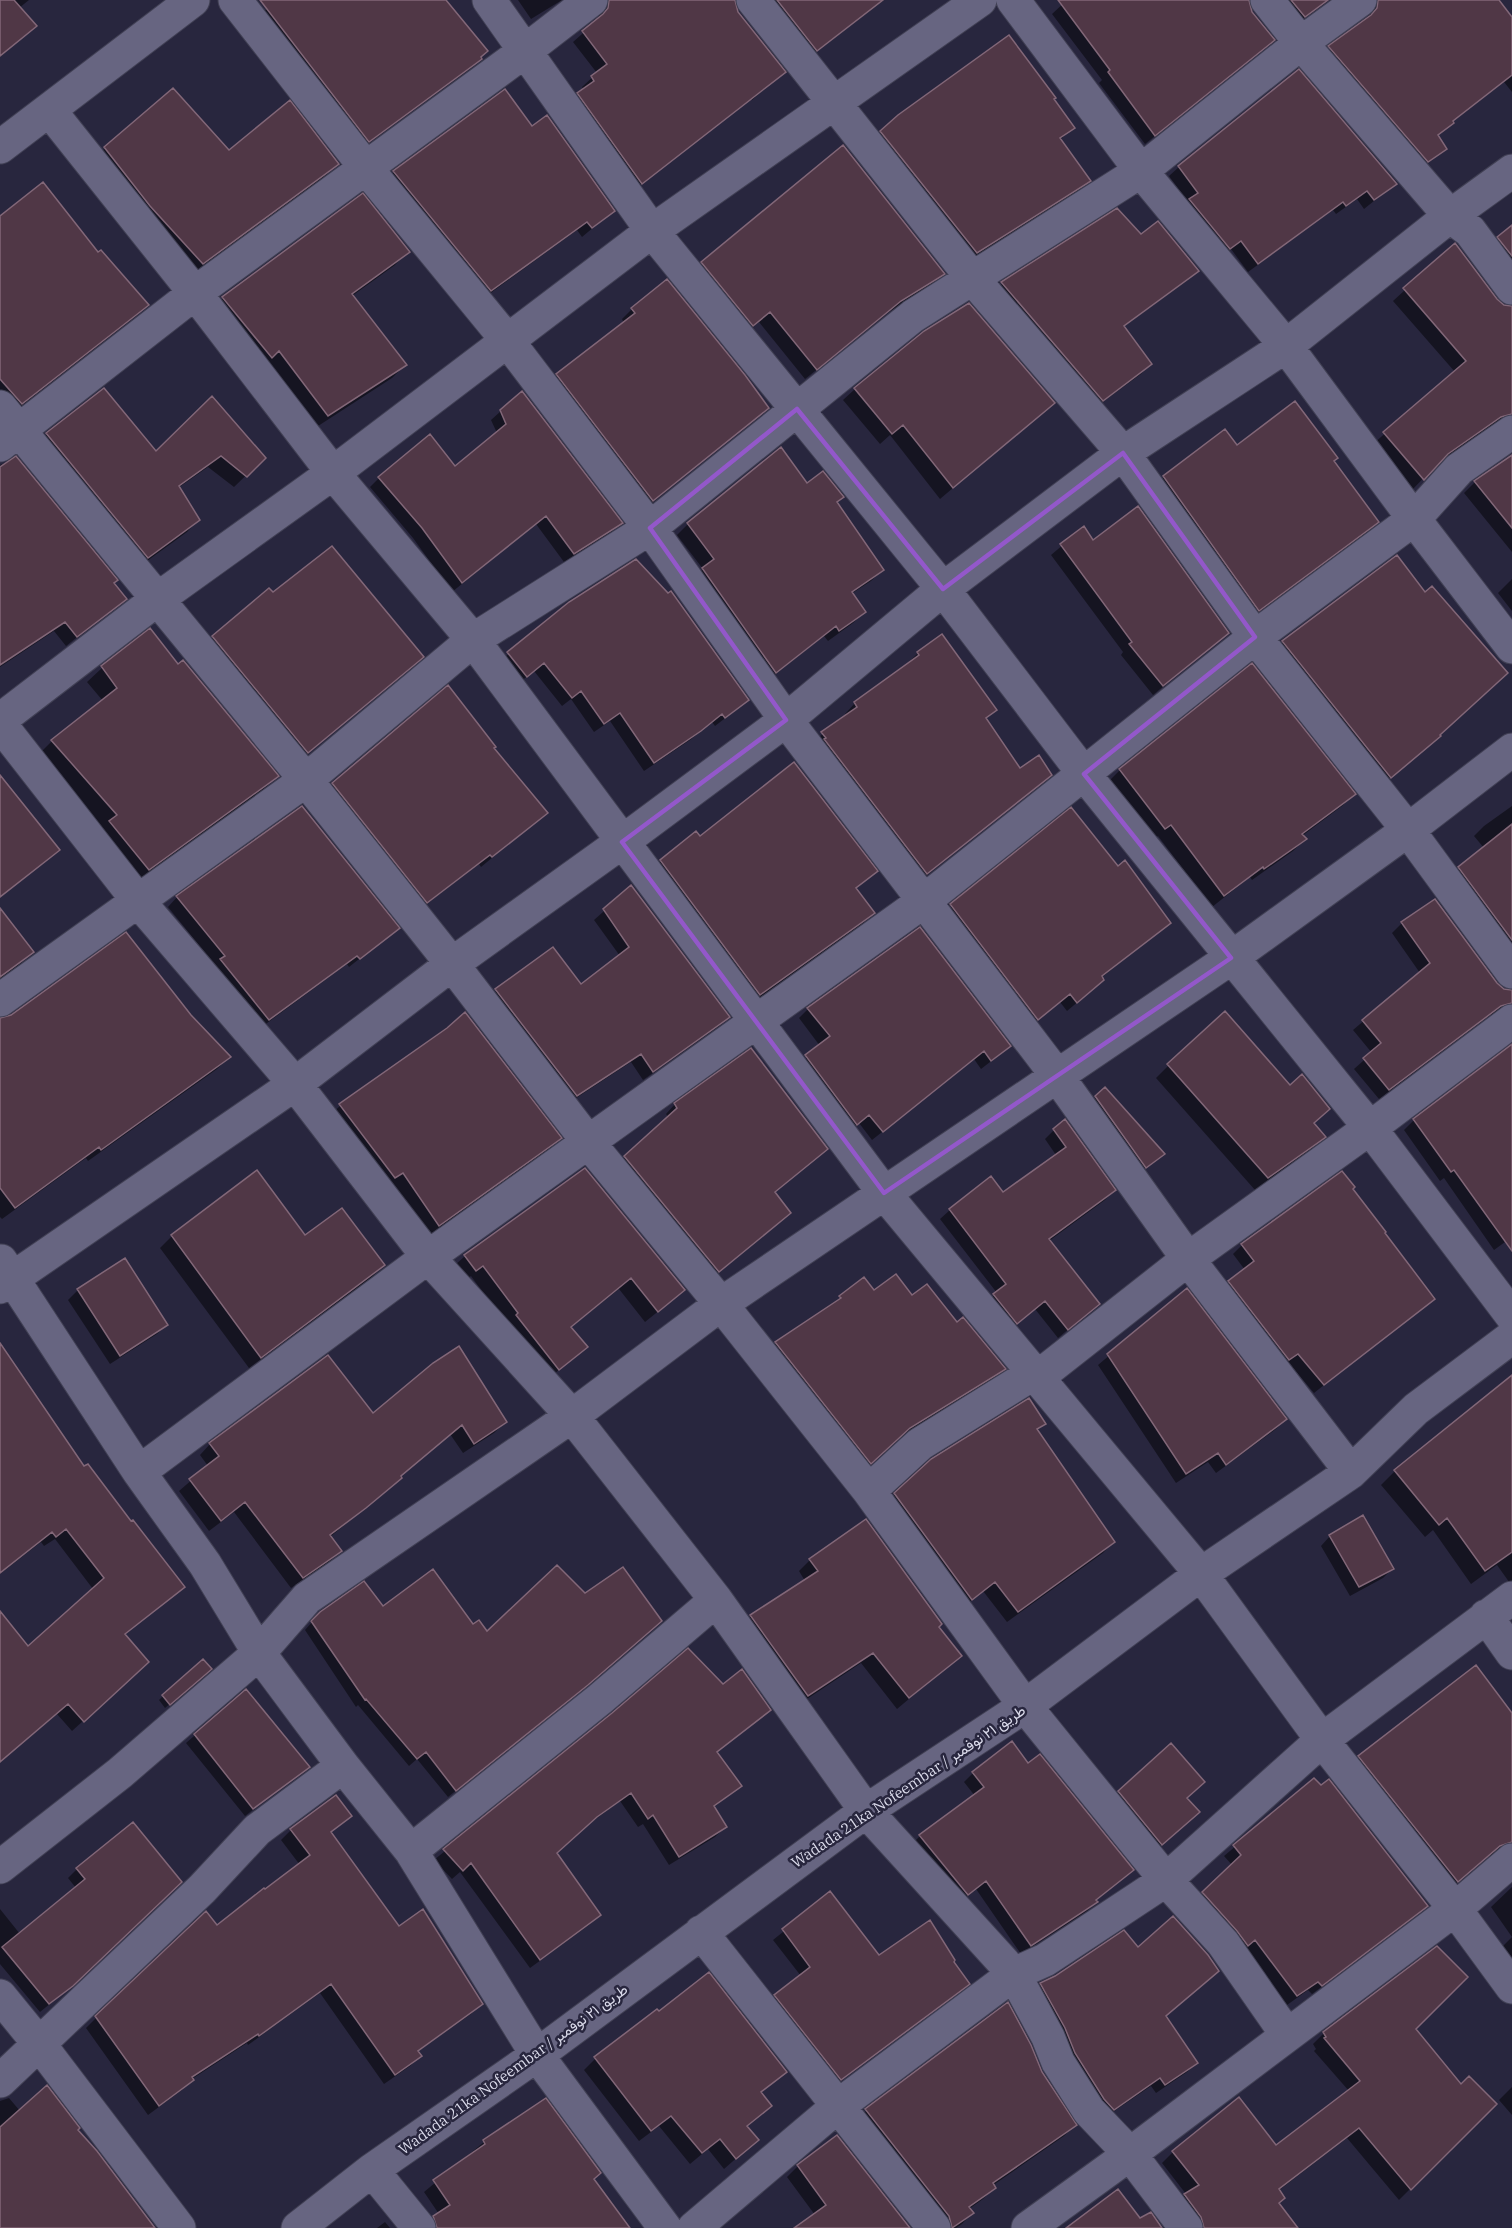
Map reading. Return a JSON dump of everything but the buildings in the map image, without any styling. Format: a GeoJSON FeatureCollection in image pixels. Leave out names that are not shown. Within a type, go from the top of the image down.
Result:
{"type":"FeatureCollection","features":[{"type":"Feature","properties":{"kind":"street"},"geometry":{"type":"LineString","coordinates":[[0,147],[193,0]]}},
{"type":"Feature","properties":{"kind":"street"},"geometry":{"type":"LineString","coordinates":[[236,0],[366,168],[507,340],[650,528],[786,720],[994,996],[1058,1077],[1188,1259],[1351,1472]]}},
{"type":"Feature","properties":{"kind":"street"},"geometry":{"type":"LineString","coordinates":[[489,0],[652,231],[943,589],[1084,774],[1370,1128],[1512,1316]]}},
{"type":"Feature","properties":{"kind":"street"},"geometry":{"type":"LineString","coordinates":[[591,0],[195,293],[6,427],[159,598],[306,780],[452,964],[589,1143],[869,1491],[1025,1706],[1166,1880],[1223,1943],[1287,2035]]}},
{"type":"Feature","properties":{"kind":"street"},"geometry":{"type":"LineString","coordinates":[[753,0],[973,279],[1123,453],[1255,637],[1408,830],[1512,972]]}},
{"type":"Feature","properties":{"kind":"street"},"geometry":{"type":"LineString","coordinates":[[980,0],[652,231],[333,473],[159,598],[0,722],[139,902],[295,1084],[428,1257],[572,1416],[716,1600],[866,1811],[1014,1974],[1048,2037],[1058,2062],[1089,2111],[1130,2154],[1186,2228]]}},
{"type":"Feature","properties":{"kind":"street"},"geometry":{"type":"LineString","coordinates":[[1013,0],[1141,171],[1286,346],[1413,519],[1512,647]]}},
{"type":"Feature","properties":{"kind":"street"},"geometry":{"type":"LineString","coordinates":[[1267,0],[1301,43],[1450,216],[1470,231],[1512,288]]}},
{"type":"Feature","properties":{"kind":"street"},"geometry":{"type":"LineString","coordinates":[[0,1000],[306,780],[473,640],[650,528],[913,316],[1141,171],[1301,43],[1360,0]]}},
{"type":"Feature","properties":{"kind":"street"},"geometry":{"type":"LineString","coordinates":[[50,111],[195,293],[333,473],[473,640],[884,1193],[1201,1574],[1322,1740],[1455,1909],[1512,1987]]}},
{"type":"Feature","properties":{"kind":"street"},"geometry":{"type":"LineString","coordinates":[[665,2228],[537,2055],[411,1851],[343,1766],[259,1653],[205,1564],[4,1275],[295,1084],[452,964],[786,720],[943,589],[1123,453],[1286,346],[1450,216],[1512,171]]}},
{"type":"Feature","properties":{"kind":"street"},"geometry":{"type":"LineString","coordinates":[[139,1472],[428,1257],[924,901],[1255,637],[1413,519],[1459,469],[1512,432]]}},
{"type":"Feature","properties":{"kind":"street"},"geometry":{"type":"LineString","coordinates":[[0,1868],[120,1773],[259,1653],[307,1598],[572,1416],[721,1305],[1231,958],[1408,830],[1512,750]]}},
{"type":"Feature","properties":{"kind":"street"},"geometry":{"type":"LineString","coordinates":[[869,1491],[920,1444],[1026,1378],[1038,1377],[1188,1259],[1370,1128],[1512,1021]]}},
{"type":"Feature","properties":{"kind":"street","name":"Wadada 21ka Nofeembar / طريق ٢١ نوفمبر"},"geometry":{"type":"LineString","coordinates":[[298,2228],[372,2170],[537,2055],[866,1811],[1025,1706],[1201,1574],[1351,1472],[1416,1409],[1512,1337]]}},
{"type":"Feature","properties":{"kind":"street"},"geometry":{"type":"LineString","coordinates":[[694,2228],[838,2106],[1014,1974],[1045,1960],[1166,1880],[1322,1740],[1512,1598]]}},
{"type":"Feature","properties":{"kind":"street"},"geometry":{"type":"LineString","coordinates":[[411,1851],[600,1699],[716,1600]]}},
{"type":"Feature","properties":{"kind":"street"},"geometry":{"type":"LineString","coordinates":[[1486,1617],[1512,1653]]}},
{"type":"Feature","properties":{"kind":"street"},"geometry":{"type":"LineString","coordinates":[[0,2081],[202,1889],[257,1830],[343,1766]]}},
{"type":"Feature","properties":{"kind":"street"},"geometry":{"type":"LineString","coordinates":[[1028,2228],[1455,1909],[1512,1860]]}},
{"type":"Feature","properties":{"kind":"street"},"geometry":{"type":"LineString","coordinates":[[701,1932],[934,2228]]}},
{"type":"Feature","properties":{"kind":"street"},"geometry":{"type":"LineString","coordinates":[[0,1996],[179,2228]]}},
{"type":"Feature","properties":{"kind":"street"},"geometry":{"type":"LineString","coordinates":[[372,2170],[419,2228]]}},
{"type":"Feature","properties":{"kind":"highlighted area"},"geometry":{"type":"Polygon","coordinates":[[[797,409],[943,589],[1123,453],[1255,637],[1084,774],[1231,958],[884,1193],[622,842],[786,720],[650,528],[797,409]]]}}]}
